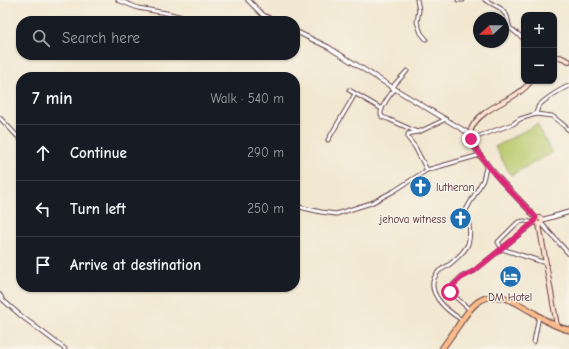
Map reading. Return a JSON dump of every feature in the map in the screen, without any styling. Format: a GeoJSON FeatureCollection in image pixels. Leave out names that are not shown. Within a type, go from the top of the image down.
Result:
{"type":"FeatureCollection","features":[{"type":"Feature","properties":{"kind":"highway"},"geometry":{"type":"LineString","coordinates":[[442,349],[469,309],[475,303],[488,297],[500,296],[513,300],[557,326],[569,330]]}},
{"type":"Feature","properties":{"kind":"main road"},"geometry":{"type":"LineString","coordinates":[[557,58],[560,57],[569,61]]}},
{"type":"Feature","properties":{"kind":"main road"},"geometry":{"type":"LineString","coordinates":[[529,84],[525,89],[487,111],[477,119],[470,134],[471,139],[480,155],[487,164],[538,221],[557,326]]}},
{"type":"Feature","properties":{"kind":"street"},"geometry":{"type":"LineString","coordinates":[[118,0],[138,8],[178,16]]}},
{"type":"Feature","properties":{"kind":"street"},"geometry":{"type":"LineString","coordinates":[[248,0],[265,16]]}},
{"type":"Feature","properties":{"kind":"street"},"geometry":{"type":"LineString","coordinates":[[417,0],[419,10],[417,22],[421,33],[426,39]]}},
{"type":"Feature","properties":{"kind":"street"},"geometry":{"type":"LineString","coordinates":[[458,0],[463,0]]}},
{"type":"Feature","properties":{"kind":"street"},"geometry":{"type":"LineString","coordinates":[[485,0],[500,8],[507,16],[510,28],[521,37]]}},
{"type":"Feature","properties":{"kind":"street"},"geometry":{"type":"LineString","coordinates":[[300,33],[328,47],[394,89],[470,134]]}},
{"type":"Feature","properties":{"kind":"street"},"geometry":{"type":"LineString","coordinates":[[407,71],[395,84],[394,89],[380,113],[382,117],[417,132]]}},
{"type":"Feature","properties":{"kind":"street"},"geometry":{"type":"LineString","coordinates":[[536,114],[538,108],[545,101],[564,87],[569,86]]}},
{"type":"Feature","properties":{"kind":"street"},"geometry":{"type":"LineString","coordinates":[[348,90],[382,109]]}},
{"type":"Feature","properties":{"kind":"street"},"geometry":{"type":"LineString","coordinates":[[328,140],[355,94]]}},
{"type":"Feature","properties":{"kind":"street"},"geometry":{"type":"LineString","coordinates":[[471,139],[536,114],[552,116],[569,130]]}},
{"type":"Feature","properties":{"kind":"street"},"geometry":{"type":"LineString","coordinates":[[0,118],[16,135]]}},
{"type":"Feature","properties":{"kind":"street"},"geometry":{"type":"LineString","coordinates":[[428,170],[408,138],[408,134],[421,131],[446,119]]}},
{"type":"Feature","properties":{"kind":"street"},"geometry":{"type":"LineString","coordinates":[[300,207],[336,214],[371,203],[428,170],[480,155]]}},
{"type":"Feature","properties":{"kind":"street"},"geometry":{"type":"LineString","coordinates":[[462,320],[447,310],[434,293],[433,285],[434,279],[439,272],[451,264],[464,251],[468,244],[470,234],[466,210],[484,180],[487,164]]}},
{"type":"Feature","properties":{"kind":"street"},"geometry":{"type":"LineString","coordinates":[[546,263],[502,249],[498,241],[517,223],[523,220],[538,221],[569,212]]}},
{"type":"Feature","properties":{"kind":"street"},"geometry":{"type":"LineString","coordinates":[[469,309],[450,292],[450,288],[461,278],[474,271],[538,221]]}},
{"type":"Feature","properties":{"kind":"street"},"geometry":{"type":"LineString","coordinates":[[538,221],[569,254]]}},
{"type":"Feature","properties":{"kind":"street"},"geometry":{"type":"LineString","coordinates":[[0,295],[2,300],[20,316],[65,349]]}},
{"type":"Feature","properties":{"kind":"street"},"geometry":{"type":"LineString","coordinates":[[534,342],[539,316]]}},
{"type":"Feature","properties":{"kind":"green space"},"geometry":{"type":"Polygon","coordinates":[[[537,124],[552,153],[511,175],[495,147],[537,124]]]}},
{"type":"Feature","properties":{"kind":"place","name":"lutheran"},"geometry":{"type":"Point","coordinates":[421,187]}},
{"type":"Feature","properties":{"kind":"place","name":"jehova witness"},"geometry":{"type":"Point","coordinates":[461,219]}},
{"type":"Feature","properties":{"kind":"place","name":"DM Hotel"},"geometry":{"type":"Point","coordinates":[510,277]}},
{"type":"Feature","properties":{"kind":"route"},"geometry":{"type":"LineString","coordinates":[[450,292],[450,288],[458,280],[474,271],[536,221],[536,218],[530,211],[487,164],[475,148],[471,139]]}}]}
